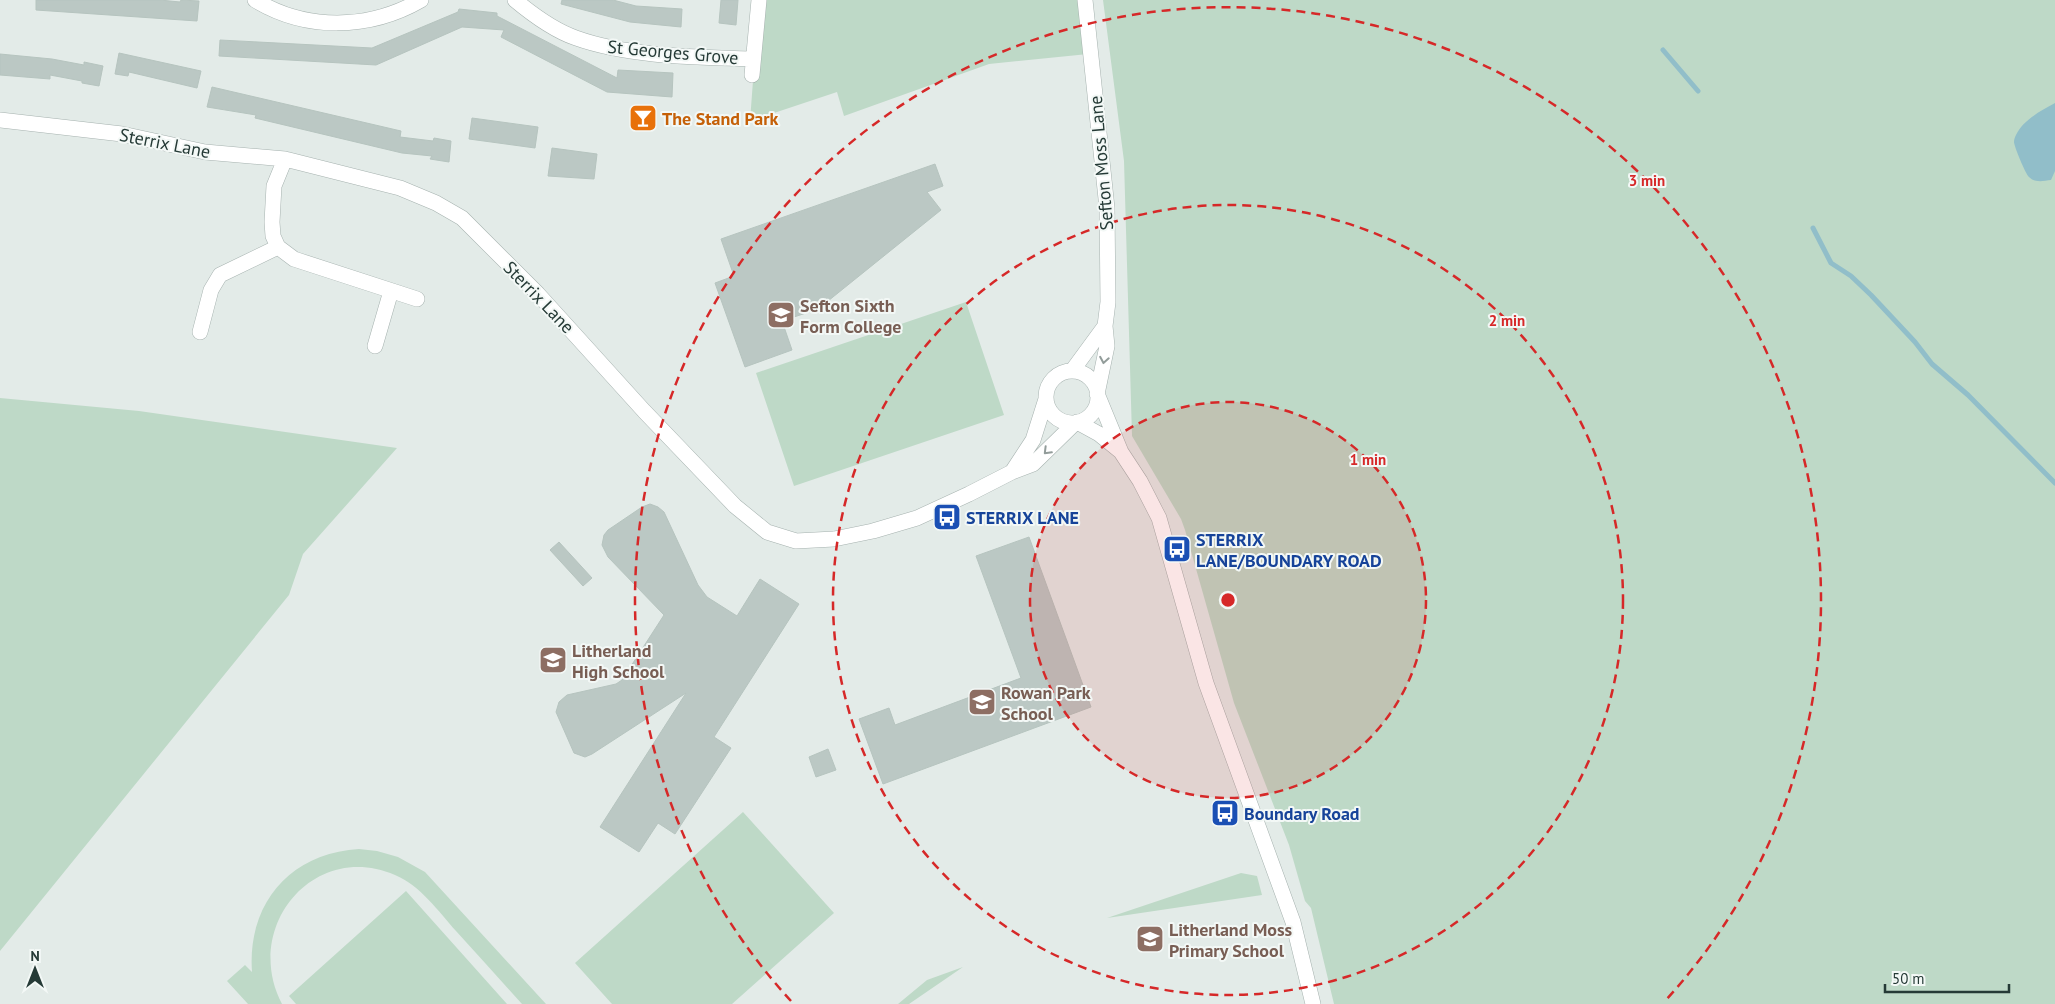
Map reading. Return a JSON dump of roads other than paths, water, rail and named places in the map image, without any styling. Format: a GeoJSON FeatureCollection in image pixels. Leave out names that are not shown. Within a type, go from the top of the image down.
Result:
{"type":"FeatureCollection","features":[{"type":"Feature","properties":{"kind":"street"},"geometry":{"type":"LineString","coordinates":[[255,0],[286,16],[323,23],[346,23],[373,18],[395,12],[421,0]]}},
{"type":"Feature","properties":{"kind":"street","name":"St Georges Grove"},"geometry":{"type":"LineString","coordinates":[[515,0],[534,16],[554,28],[575,38],[597,44],[624,50],[686,56],[753,59]]}},
{"type":"Feature","properties":{"kind":"street"},"geometry":{"type":"LineString","coordinates":[[752,75],[759,0]]}},
{"type":"Feature","properties":{"kind":"street","name":"Sefton Moss Lane"},"geometry":{"type":"LineString","coordinates":[[1085,0],[1107,208],[1108,282],[1105,326],[1107,346],[1098,395]]}},
{"type":"Feature","properties":{"kind":"street","name":"Sterrix Lane"},"geometry":{"type":"LineString","coordinates":[[0,120],[122,134],[205,152],[285,159],[400,188],[436,203],[462,218],[538,294],[644,411],[735,506],[767,532],[796,541],[834,539],[873,531],[917,518],[1012,472],[1033,464],[1076,422]]}},
{"type":"Feature","properties":{"kind":"street"},"geometry":{"type":"LineString","coordinates":[[285,159],[274,186],[272,203],[274,236],[278,247],[294,259],[417,299]]}},
{"type":"Feature","properties":{"kind":"street"},"geometry":{"type":"LineString","coordinates":[[200,332],[211,290],[220,275],[278,247]]}},
{"type":"Feature","properties":{"kind":"street"},"geometry":{"type":"LineString","coordinates":[[375,346],[391,292]]}},
{"type":"Feature","properties":{"kind":"street"},"geometry":{"type":"LineString","coordinates":[[1072,371],[1105,326]]}},
{"type":"Feature","properties":{"kind":"street"},"geometry":{"type":"LineString","coordinates":[[1121,452],[1099,434],[1076,422],[1059,420],[1053,414],[1046,399],[1048,388],[1052,381],[1064,372],[1072,371],[1086,376],[1096,386],[1121,452],[1140,481],[1159,518],[1206,683],[1293,922],[1313,1004]]}},
{"type":"Feature","properties":{"kind":"street"},"geometry":{"type":"LineString","coordinates":[[1076,422],[1090,416],[1097,403],[1098,395]]}},
{"type":"Feature","properties":{"kind":"street","name":"Sterrix Lane"},"geometry":{"type":"LineString","coordinates":[[1012,472],[1033,440],[1046,399]]}},
{"type":"Feature","properties":{"kind":"water"},"geometry":{"type":"Polygon","coordinates":[[[2055,103],[2055,171],[2051,180],[2036,181],[2031,179],[2025,171],[2014,139],[2028,120],[2055,103]]]}},
{"type":"Feature","properties":{"kind":"waterway"},"geometry":{"type":"LineString","coordinates":[[1663,50],[1698,91]]}},
{"type":"Feature","properties":{"kind":"waterway"},"geometry":{"type":"LineString","coordinates":[[1813,228],[1831,263],[1851,276],[1871,295],[1915,342],[1932,364],[1968,395],[2055,483]]}},
{"type":"Feature","properties":{"kind":"place","name":"The Stand Park"},"geometry":{"type":"Point","coordinates":[643,118]}},
{"type":"Feature","properties":{"kind":"place","name":"Sefton Sixth Form College"},"geometry":{"type":"Point","coordinates":[781,315]}},
{"type":"Feature","properties":{"kind":"place","name":"STERRIX LANE"},"geometry":{"type":"Point","coordinates":[947,517]}},
{"type":"Feature","properties":{"kind":"place","name":"STERRIX LANE/BOUNDARY ROAD"},"geometry":{"type":"Point","coordinates":[1177,549]}},
{"type":"Feature","properties":{"kind":"place","name":"Litherland High School"},"geometry":{"type":"Point","coordinates":[553,660]}},
{"type":"Feature","properties":{"kind":"place","name":"Rowan Park School"},"geometry":{"type":"Point","coordinates":[982,702]}},
{"type":"Feature","properties":{"kind":"place","name":"Boundary Road"},"geometry":{"type":"Point","coordinates":[1225,813]}},
{"type":"Feature","properties":{"kind":"place","name":"Litherland Moss Primary School"},"geometry":{"type":"Point","coordinates":[1150,939]}}]}
